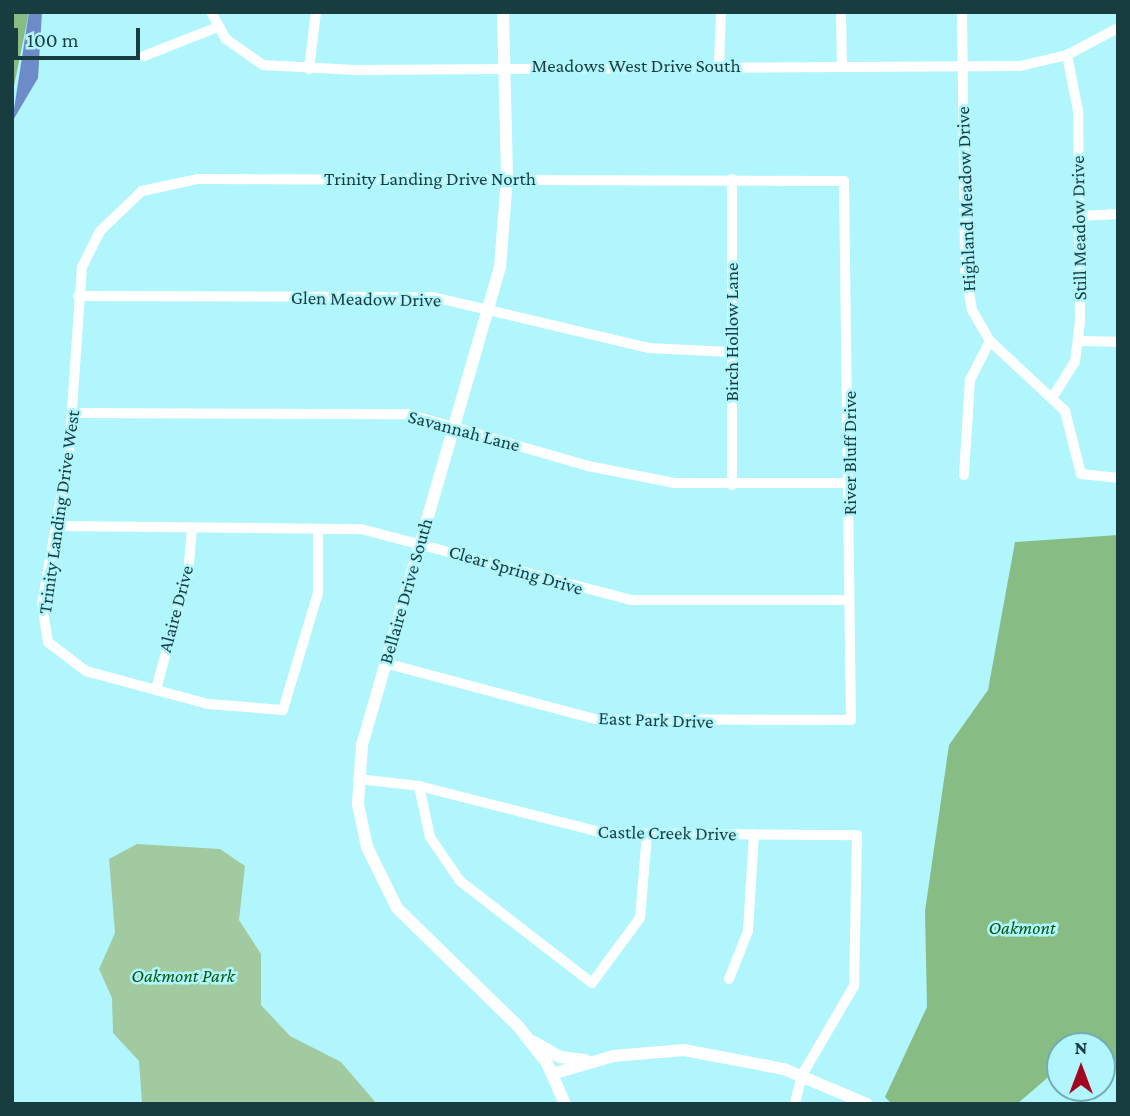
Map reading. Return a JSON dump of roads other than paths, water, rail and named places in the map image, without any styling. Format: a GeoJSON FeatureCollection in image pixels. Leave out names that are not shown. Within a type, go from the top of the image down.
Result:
{"type":"FeatureCollection","features":[{"type":"Feature","properties":{"kind":"street"},"geometry":{"type":"LineString","coordinates":[[144,56],[218,27],[211,12]]}},
{"type":"Feature","properties":{"kind":"street"},"geometry":{"type":"LineString","coordinates":[[309,69],[316,12]]}},
{"type":"Feature","properties":{"kind":"street","name":"Bellaire Drive South"},"geometry":{"type":"LineString","coordinates":[[503,12],[507,66],[507,178],[490,309],[385,663],[358,779],[367,847],[397,908],[527,1037],[552,1073],[565,1104]]}},
{"type":"Feature","properties":{"kind":"street"},"geometry":{"type":"LineString","coordinates":[[719,66],[721,12]]}},
{"type":"Feature","properties":{"kind":"street","name":"Highland Meadow Drive"},"geometry":{"type":"LineString","coordinates":[[962,12],[965,268],[972,310],[990,341],[1054,395],[1073,428],[1081,474],[1118,478]]}},
{"type":"Feature","properties":{"kind":"street"},"geometry":{"type":"LineString","coordinates":[[841,17],[842,66]]}},
{"type":"Feature","properties":{"kind":"street","name":"Meadows West Drive South"},"geometry":{"type":"LineString","coordinates":[[218,27],[254,61],[309,69],[507,66],[962,67],[1039,64],[1067,55],[1118,28]]}},
{"type":"Feature","properties":{"kind":"street","name":"Still Meadow Drive"},"geometry":{"type":"LineString","coordinates":[[1054,395],[1075,362],[1079,341],[1078,111],[1067,55]]}},
{"type":"Feature","properties":{"kind":"street","name":"Trinity Landing Drive North"},"geometry":{"type":"LineString","coordinates":[[78,296],[82,267],[100,231],[121,206],[153,186],[197,179],[837,178],[846,185]]}},
{"type":"Feature","properties":{"kind":"street","name":"Birch Hollow Lane"},"geometry":{"type":"LineString","coordinates":[[732,179],[732,485]]}},
{"type":"Feature","properties":{"kind":"street","name":"River Bluff Drive"},"geometry":{"type":"LineString","coordinates":[[846,185],[851,720]]}},
{"type":"Feature","properties":{"kind":"street"},"geometry":{"type":"LineString","coordinates":[[1079,216],[1118,214]]}},
{"type":"Feature","properties":{"kind":"street","name":"Glen Meadow Drive"},"geometry":{"type":"LineString","coordinates":[[78,296],[433,298],[490,309],[648,348],[732,352]]}},
{"type":"Feature","properties":{"kind":"street","name":"Trinity Landing Drive West"},"geometry":{"type":"LineString","coordinates":[[78,296],[74,412],[58,526],[42,604],[47,642],[86,671],[156,689]]}},
{"type":"Feature","properties":{"kind":"street"},"geometry":{"type":"LineString","coordinates":[[964,475],[970,380],[990,341]]}},
{"type":"Feature","properties":{"kind":"street"},"geometry":{"type":"LineString","coordinates":[[1079,341],[1118,342]]}},
{"type":"Feature","properties":{"kind":"street","name":"Savannah Lane"},"geometry":{"type":"LineString","coordinates":[[74,412],[364,412],[455,426],[615,473],[732,485],[850,483]]}},
{"type":"Feature","properties":{"kind":"street","name":"Clear Spring Drive"},"geometry":{"type":"LineString","coordinates":[[58,526],[361,529],[420,542],[632,600],[849,600]]}},
{"type":"Feature","properties":{"kind":"street","name":"Alaire Drive"},"geometry":{"type":"LineString","coordinates":[[156,689],[188,574],[191,529]]}},
{"type":"Feature","properties":{"kind":"street"},"geometry":{"type":"LineString","coordinates":[[156,689],[208,704],[279,711],[287,708],[318,593],[318,529]]}},
{"type":"Feature","properties":{"kind":"street","name":"East Park Drive"},"geometry":{"type":"LineString","coordinates":[[385,663],[595,719],[851,720]]}},
{"type":"Feature","properties":{"kind":"street","name":"Castle Creek Drive"},"geometry":{"type":"LineString","coordinates":[[358,779],[419,786],[583,830],[646,835],[857,835],[853,986],[802,1075]]}},
{"type":"Feature","properties":{"kind":"street"},"geometry":{"type":"LineString","coordinates":[[419,786],[430,837],[460,881],[592,983],[640,918],[646,835]]}},
{"type":"Feature","properties":{"kind":"street"},"geometry":{"type":"LineString","coordinates":[[729,979],[748,930],[754,834]]}},
{"type":"Feature","properties":{"kind":"street"},"geometry":{"type":"LineString","coordinates":[[527,1037],[560,1057],[593,1061]]}},
{"type":"Feature","properties":{"kind":"street"},"geometry":{"type":"LineString","coordinates":[[552,1073],[593,1061],[684,1050],[802,1075],[867,1104]]}},
{"type":"Feature","properties":{"kind":"street"},"geometry":{"type":"LineString","coordinates":[[796,1104],[802,1075]]}},
{"type":"Feature","properties":{"kind":"water"},"geometry":{"type":"Polygon","coordinates":[[[29,12],[42,12],[38,78],[12,122],[29,12]]]}},
{"type":"Feature","properties":{"kind":"park label","name":"Oakmont"},"geometry":{"type":"Point","coordinates":[1022,928]}},
{"type":"Feature","properties":{"kind":"park label","name":"Oakmont Park"},"geometry":{"type":"Point","coordinates":[183,976]}}]}
